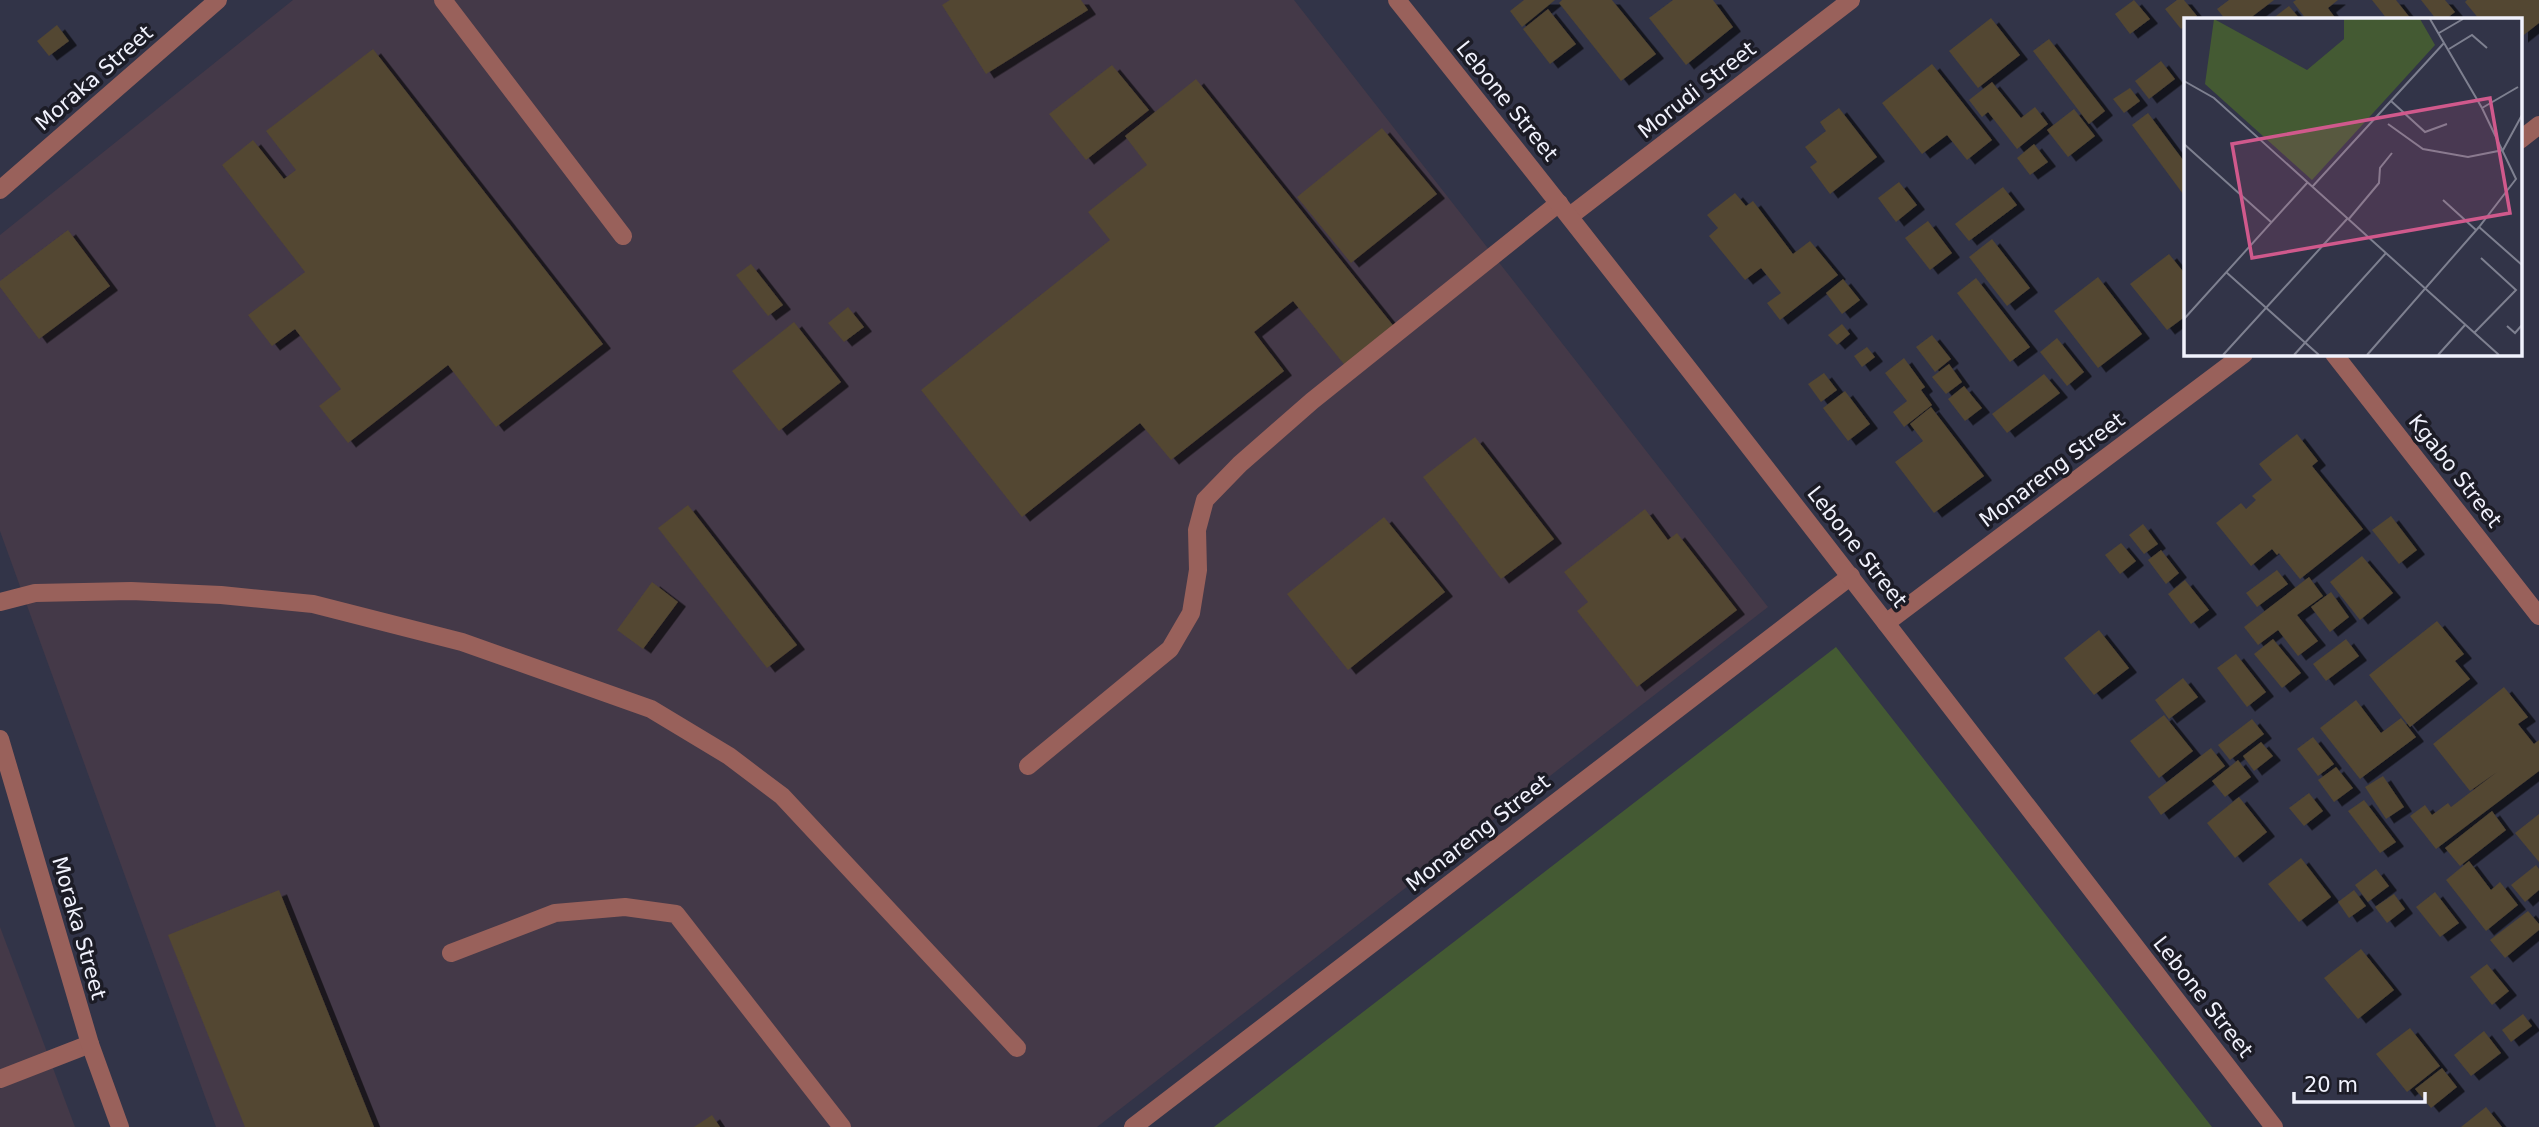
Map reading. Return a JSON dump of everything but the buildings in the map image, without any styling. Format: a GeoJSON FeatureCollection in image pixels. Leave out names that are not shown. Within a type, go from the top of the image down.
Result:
{"type":"FeatureCollection","features":[{"type":"Feature","properties":{"kind":"street","name":"Moraka Street"},"geometry":{"type":"LineString","coordinates":[[0,190],[218,0]]}},
{"type":"Feature","properties":{"kind":"street"},"geometry":{"type":"LineString","coordinates":[[443,0],[623,236]]}},
{"type":"Feature","properties":{"kind":"street","name":"Lebone Street"},"geometry":{"type":"LineString","coordinates":[[1397,0],[1851,576],[2274,1127]]}},
{"type":"Feature","properties":{"kind":"street","name":"Morudi Street"},"geometry":{"type":"LineString","coordinates":[[1028,766],[1171,649],[1191,613],[1198,570],[1197,530],[1205,500],[1240,464],[1312,401],[1565,210],[1852,0]]}},
{"type":"Feature","properties":{"kind":"street"},"geometry":{"type":"LineString","coordinates":[[2522,139],[2539,125]]}},
{"type":"Feature","properties":{"kind":"street","name":"Monareng Street"},"geometry":{"type":"LineString","coordinates":[[1886,622],[2243,355]]}},
{"type":"Feature","properties":{"kind":"street","name":"Kgabo Street"},"geometry":{"type":"LineString","coordinates":[[2335,355],[2539,616]]}},
{"type":"Feature","properties":{"kind":"street","name":"Monareng Street"},"geometry":{"type":"LineString","coordinates":[[1133,1127],[1851,576]]}},
{"type":"Feature","properties":{"kind":"street"},"geometry":{"type":"LineString","coordinates":[[0,602],[35,593],[131,591],[221,595],[313,604],[462,642],[651,709],[729,756],[782,796],[1017,1048]]}},
{"type":"Feature","properties":{"kind":"street","name":"Moraka Street"},"geometry":{"type":"LineString","coordinates":[[0,739],[90,1044],[120,1127]]}},
{"type":"Feature","properties":{"kind":"street"},"geometry":{"type":"LineString","coordinates":[[451,953],[555,913],[625,907],[676,914],[842,1127]]}},
{"type":"Feature","properties":{"kind":"street"},"geometry":{"type":"LineString","coordinates":[[0,1079],[90,1044]]}},
{"type":"Feature","properties":{"kind":"shaded area"},"geometry":{"type":"Polygon","coordinates":[[[293,0],[1294,0],[1768,607],[1097,1127],[216,1127],[0,531],[0,235],[293,0]]]}},
{"type":"Feature","properties":{"kind":"shaded area"},"geometry":{"type":"Polygon","coordinates":[[[0,927],[32,1012],[75,1127],[0,1127],[0,927]]]}},
{"type":"Feature","properties":{"kind":"green space"},"geometry":{"type":"Polygon","coordinates":[[[1836,647],[2212,1127],[1214,1127],[1836,647]]]}}]}
